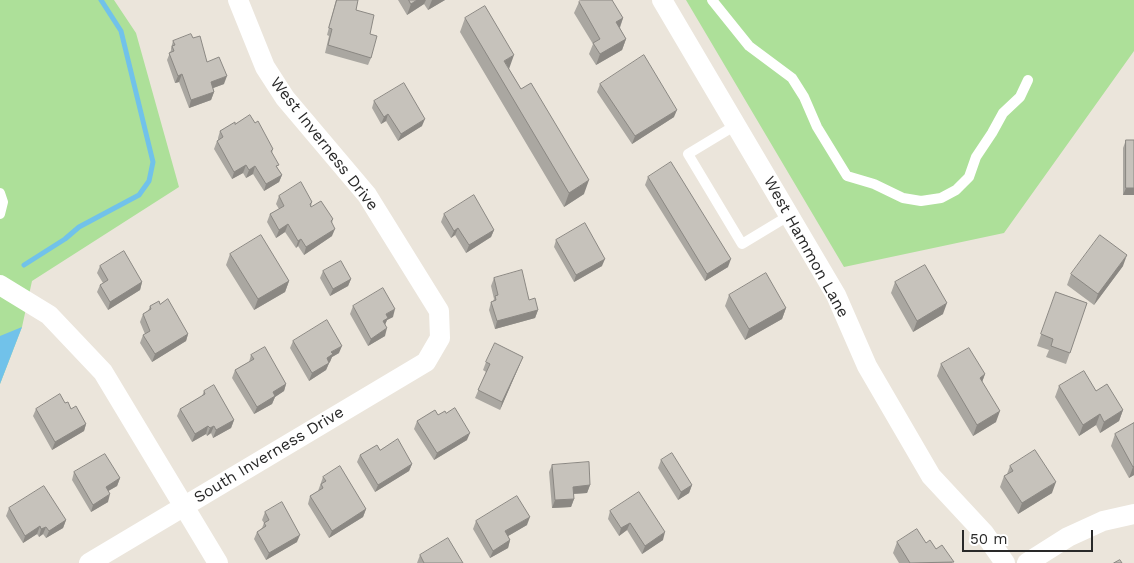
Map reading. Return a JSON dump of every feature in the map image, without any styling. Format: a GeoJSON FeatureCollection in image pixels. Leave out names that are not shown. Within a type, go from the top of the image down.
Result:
{"type":"FeatureCollection","features":[{"type":"Feature","properties":{"kind":"street","name":"West Inverness Drive"},"geometry":{"type":"LineString","coordinates":[[238,0],[265,67],[286,98],[367,195],[439,311],[440,338]]}},
{"type":"Feature","properties":{"kind":"street","name":"West Hammon Lane"},"geometry":{"type":"LineString","coordinates":[[662,0],[836,294],[867,366],[932,476],[984,533],[1005,563]]}},
{"type":"Feature","properties":{"kind":"street"},"geometry":{"type":"LineString","coordinates":[[0,286],[49,315],[103,372],[218,563]]}},
{"type":"Feature","properties":{"kind":"street","name":"South Inverness Drive"},"geometry":{"type":"LineString","coordinates":[[89,563],[426,362],[440,338]]}},
{"type":"Feature","properties":{"kind":"street"},"geometry":{"type":"LineString","coordinates":[[1027,563],[1068,537],[1103,521],[1134,514]]}},
{"type":"Feature","properties":{"kind":"lane"},"geometry":{"type":"LineString","coordinates":[[712,0],[749,46],[792,78],[804,97],[817,127],[847,176],[874,184],[903,198],[921,201],[941,198],[956,190],[969,177],[976,156],[1004,113],[1020,97],[1028,80]]}},
{"type":"Feature","properties":{"kind":"lane"},"geometry":{"type":"LineString","coordinates":[[736,125],[688,154],[742,244],[790,215]]}},
{"type":"Feature","properties":{"kind":"lane"},"geometry":{"type":"LineString","coordinates":[[0,193],[3,202],[0,214]]}},
{"type":"Feature","properties":{"kind":"green space"},"geometry":{"type":"Polygon","coordinates":[[[0,0],[114,0],[136,33],[179,187],[32,281],[22,327],[0,384],[0,0]]]}},
{"type":"Feature","properties":{"kind":"green space"},"geometry":{"type":"Polygon","coordinates":[[[686,0],[1134,0],[1134,51],[1004,233],[844,267],[686,0]]]}},
{"type":"Feature","properties":{"kind":"water"},"geometry":{"type":"Polygon","coordinates":[[[22,327],[0,384],[0,336],[22,327]]]}},
{"type":"Feature","properties":{"kind":"building"},"geometry":{"type":"Polygon","coordinates":[[[337,0],[358,0],[356,10],[374,15],[370,34],[377,36],[371,58],[328,45],[332,29],[329,28],[337,0]]]}},
{"type":"Feature","properties":{"kind":"building"},"geometry":{"type":"Polygon","coordinates":[[[409,0],[417,0],[411,4],[409,0]]]}},
{"type":"Feature","properties":{"kind":"building"},"geometry":{"type":"Polygon","coordinates":[[[581,0],[612,0],[623,18],[616,22],[626,39],[600,54],[593,43],[600,39],[579,2],[581,0]]]}},
{"type":"Feature","properties":{"kind":"building"},"geometry":{"type":"Polygon","coordinates":[[[485,6],[514,55],[504,61],[521,89],[531,83],[589,180],[569,193],[465,18],[485,6]]]}},
{"type":"Feature","properties":{"kind":"building"},"geometry":{"type":"Polygon","coordinates":[[[191,34],[193,38],[200,36],[207,62],[219,57],[227,76],[211,82],[214,92],[191,100],[182,74],[178,76],[169,53],[174,51],[172,46],[175,45],[173,41],[191,34]]]}},
{"type":"Feature","properties":{"kind":"building"},"geometry":{"type":"Polygon","coordinates":[[[644,55],[677,110],[635,136],[600,84],[644,55]]]}},
{"type":"Feature","properties":{"kind":"building"},"geometry":{"type":"Polygon","coordinates":[[[404,83],[425,119],[401,134],[388,114],[384,117],[374,101],[404,83]]]}},
{"type":"Feature","properties":{"kind":"building"},"geometry":{"type":"Polygon","coordinates":[[[250,115],[255,123],[258,121],[273,149],[271,151],[279,165],[276,166],[282,175],[266,184],[255,166],[249,170],[246,165],[234,172],[217,141],[223,137],[220,131],[250,115]]]}},
{"type":"Feature","properties":{"kind":"building"},"geometry":{"type":"Polygon","coordinates":[[[1126,140],[1134,140],[1134,188],[1126,188],[1126,140]]]}},
{"type":"Feature","properties":{"kind":"building"},"geometry":{"type":"Polygon","coordinates":[[[671,162],[731,259],[707,274],[648,177],[671,162]]]}},
{"type":"Feature","properties":{"kind":"building"},"geometry":{"type":"Polygon","coordinates":[[[301,182],[312,202],[310,204],[311,207],[321,201],[333,219],[331,221],[335,229],[306,247],[301,239],[298,241],[288,224],[279,230],[270,214],[284,206],[279,196],[301,182]]]}},
{"type":"Feature","properties":{"kind":"building"},"geometry":{"type":"Polygon","coordinates":[[[474,195],[494,230],[469,245],[458,228],[454,231],[444,214],[474,195]]]}},
{"type":"Feature","properties":{"kind":"building"},"geometry":{"type":"Polygon","coordinates":[[[585,223],[605,259],[576,275],[556,240],[585,223]]]}},
{"type":"Feature","properties":{"kind":"building"},"geometry":{"type":"Polygon","coordinates":[[[261,235],[289,281],[258,299],[230,254],[261,235]]]}},
{"type":"Feature","properties":{"kind":"building"},"geometry":{"type":"Polygon","coordinates":[[[1100,235],[1127,255],[1098,294],[1071,274],[1100,235]]]}},
{"type":"Feature","properties":{"kind":"building"},"geometry":{"type":"Polygon","coordinates":[[[124,251],[142,282],[110,302],[100,285],[108,280],[100,266],[124,251]]]}},
{"type":"Feature","properties":{"kind":"building"},"geometry":{"type":"Polygon","coordinates":[[[341,261],[351,279],[333,289],[323,271],[341,261]]]}},
{"type":"Feature","properties":{"kind":"building"},"geometry":{"type":"Polygon","coordinates":[[[925,265],[947,303],[917,321],[895,282],[925,265]]]}},
{"type":"Feature","properties":{"kind":"building"},"geometry":{"type":"Polygon","coordinates":[[[522,270],[529,300],[535,298],[538,310],[497,321],[491,302],[496,300],[495,296],[498,295],[494,278],[522,270]]]}},
{"type":"Feature","properties":{"kind":"building"},"geometry":{"type":"Polygon","coordinates":[[[766,273],[786,308],[749,329],[729,295],[766,273]]]}},
{"type":"Feature","properties":{"kind":"building"},"geometry":{"type":"Polygon","coordinates":[[[383,288],[395,309],[386,314],[388,318],[383,321],[387,328],[371,339],[353,306],[383,288]]]}},
{"type":"Feature","properties":{"kind":"building"},"geometry":{"type":"Polygon","coordinates":[[[1056,292],[1087,303],[1070,353],[1051,346],[1053,339],[1041,334],[1056,292]]]}},
{"type":"Feature","properties":{"kind":"building"},"geometry":{"type":"Polygon","coordinates":[[[168,299],[188,334],[155,354],[143,335],[150,331],[143,314],[151,309],[150,306],[159,301],[160,304],[168,299]]]}},
{"type":"Feature","properties":{"kind":"building"},"geometry":{"type":"Polygon","coordinates":[[[327,320],[342,346],[331,352],[333,354],[327,358],[329,363],[312,373],[293,341],[327,320]]]}},
{"type":"Feature","properties":{"kind":"building"},"geometry":{"type":"Polygon","coordinates":[[[495,343],[523,357],[502,402],[478,390],[490,364],[486,362],[495,343]]]}},
{"type":"Feature","properties":{"kind":"building"},"geometry":{"type":"Polygon","coordinates":[[[265,347],[286,384],[273,392],[275,396],[257,407],[235,370],[254,359],[251,355],[265,347]]]}},
{"type":"Feature","properties":{"kind":"building"},"geometry":{"type":"Polygon","coordinates":[[[969,348],[985,374],[980,378],[1000,411],[977,425],[941,364],[969,348]]]}},
{"type":"Feature","properties":{"kind":"building"},"geometry":{"type":"Polygon","coordinates":[[[1084,371],[1096,391],[1107,384],[1123,410],[1104,422],[1100,414],[1083,425],[1059,386],[1084,371]]]}},
{"type":"Feature","properties":{"kind":"building"},"geometry":{"type":"Polygon","coordinates":[[[214,385],[234,420],[216,430],[214,426],[210,428],[208,426],[195,434],[180,409],[205,394],[204,391],[214,385]]]}},
{"type":"Feature","properties":{"kind":"building"},"geometry":{"type":"Polygon","coordinates":[[[60,394],[65,403],[68,402],[71,409],[76,406],[86,424],[55,442],[36,409],[60,394]]]}},
{"type":"Feature","properties":{"kind":"building"},"geometry":{"type":"Polygon","coordinates":[[[455,408],[470,433],[437,453],[417,421],[435,410],[438,415],[455,408]]]}},
{"type":"Feature","properties":{"kind":"building"},"geometry":{"type":"Polygon","coordinates":[[[1134,423],[1134,466],[1133,467],[1115,434],[1134,423]]]}},
{"type":"Feature","properties":{"kind":"building"},"geometry":{"type":"Polygon","coordinates":[[[398,439],[412,464],[378,485],[360,455],[377,445],[380,450],[398,439]]]}},
{"type":"Feature","properties":{"kind":"building"},"geometry":{"type":"Polygon","coordinates":[[[1035,450],[1056,482],[1022,503],[1004,476],[1013,471],[1010,466],[1035,450]]]}},
{"type":"Feature","properties":{"kind":"building"},"geometry":{"type":"Polygon","coordinates":[[[672,453],[692,485],[681,492],[661,460],[672,453]]]}},
{"type":"Feature","properties":{"kind":"building"},"geometry":{"type":"Polygon","coordinates":[[[105,454],[120,478],[106,487],[110,494],[93,505],[74,472],[105,454]]]}},
{"type":"Feature","properties":{"kind":"building"},"geometry":{"type":"Polygon","coordinates":[[[589,462],[590,485],[573,487],[574,499],[555,500],[552,465],[589,462]]]}},
{"type":"Feature","properties":{"kind":"building"},"geometry":{"type":"Polygon","coordinates":[[[340,466],[366,509],[332,531],[310,496],[323,488],[321,484],[326,481],[323,477],[340,466]]]}},
{"type":"Feature","properties":{"kind":"building"},"geometry":{"type":"Polygon","coordinates":[[[44,486],[66,520],[49,531],[46,527],[41,529],[40,526],[25,536],[9,508],[44,486]]]}},
{"type":"Feature","properties":{"kind":"building"},"geometry":{"type":"Polygon","coordinates":[[[639,492],[665,532],[645,546],[630,523],[621,528],[610,511],[639,492]]]}},
{"type":"Feature","properties":{"kind":"building"},"geometry":{"type":"Polygon","coordinates":[[[517,496],[530,517],[505,531],[510,540],[493,551],[476,521],[517,496]]]}},
{"type":"Feature","properties":{"kind":"building"},"geometry":{"type":"Polygon","coordinates":[[[282,502],[300,535],[269,553],[257,532],[266,526],[264,523],[269,520],[265,512],[282,502]]]}},
{"type":"Feature","properties":{"kind":"building"},"geometry":{"type":"Polygon","coordinates":[[[917,529],[926,543],[930,540],[936,549],[942,545],[954,562],[910,563],[897,542],[917,529]]]}},
{"type":"Feature","properties":{"kind":"building"},"geometry":{"type":"Polygon","coordinates":[[[448,538],[463,563],[424,563],[420,555],[448,538]]]}},
{"type":"Feature","properties":{"kind":"waterway"},"geometry":{"type":"LineString","coordinates":[[24,265],[65,239],[79,227],[139,195],[149,181],[153,162],[121,31],[101,0]]}}]}
